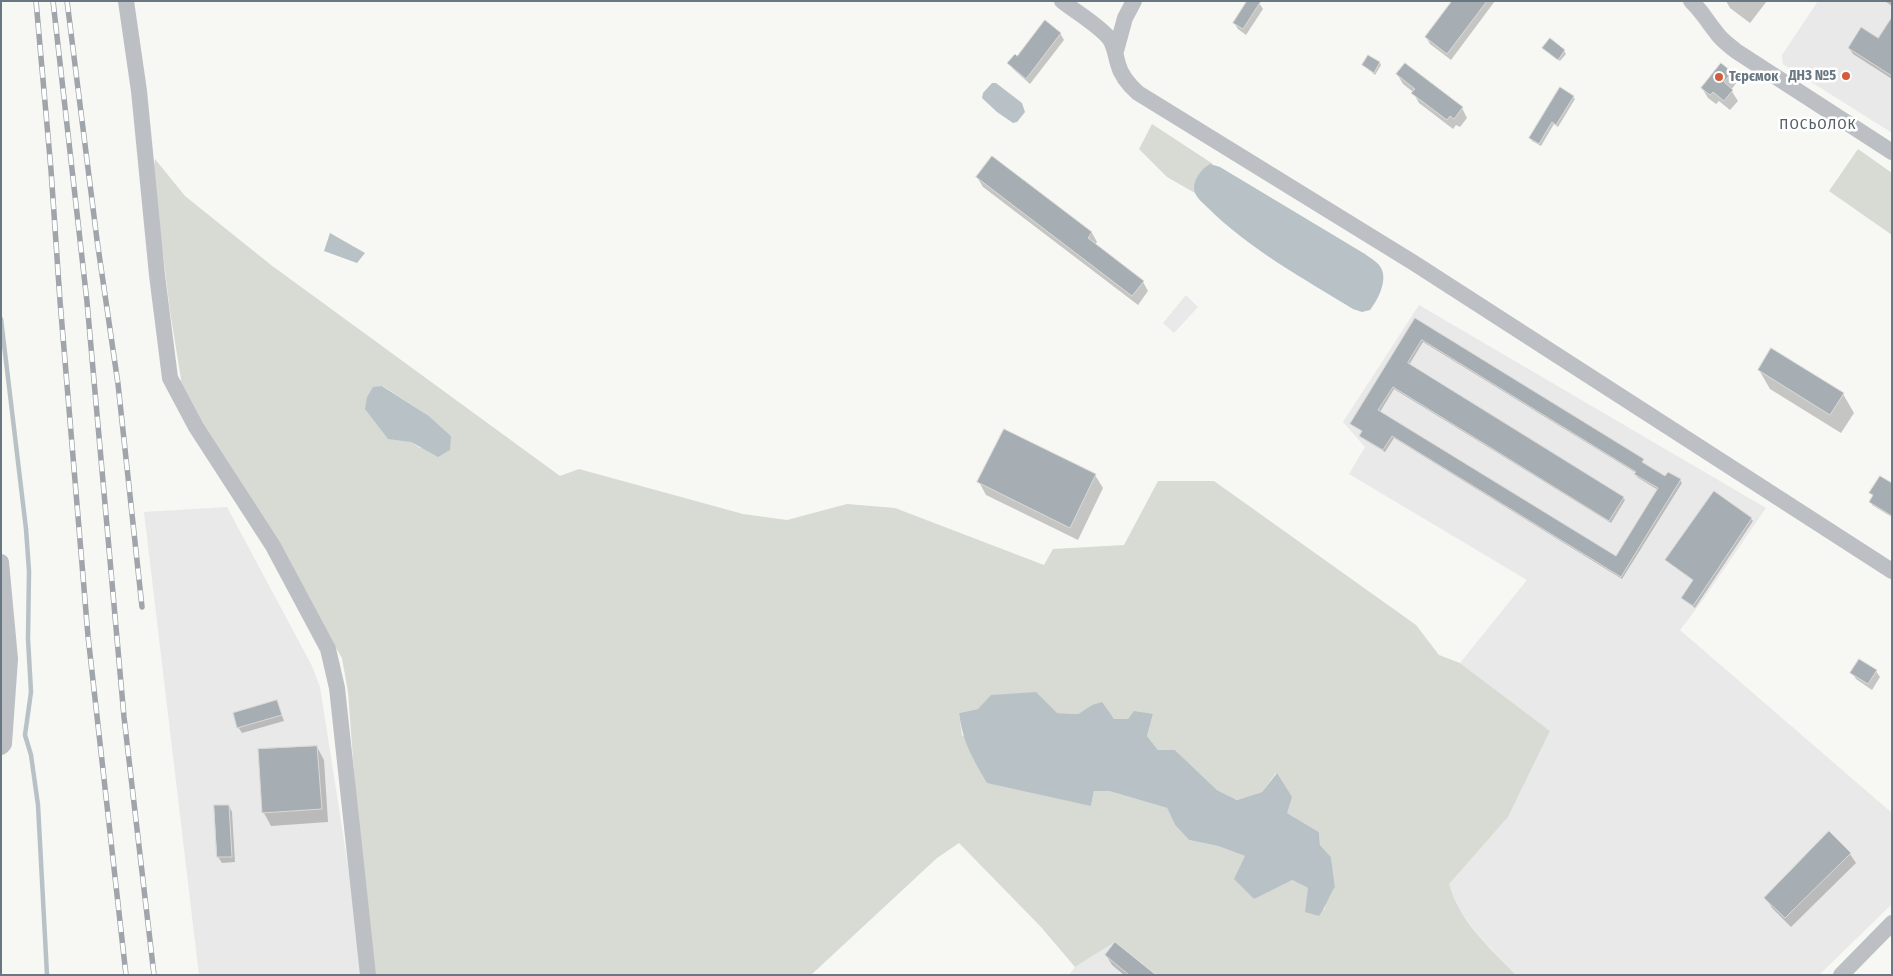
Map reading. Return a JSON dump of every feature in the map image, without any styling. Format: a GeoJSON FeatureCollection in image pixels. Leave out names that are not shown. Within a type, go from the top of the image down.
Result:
{"type":"FeatureCollection","features":[{"type":"Feature","properties":{"kind":"street"},"geometry":{"type":"LineString","coordinates":[[126,1],[142,114],[157,275],[170,378],[196,427],[273,546],[328,649],[337,688],[368,975]]}},
{"type":"Feature","properties":{"kind":"street"},"geometry":{"type":"LineString","coordinates":[[1062,1],[1108,37],[1116,51],[1118,65],[1128,83],[1138,92],[1414,263],[1892,571]]}},
{"type":"Feature","properties":{"kind":"street"},"geometry":{"type":"LineString","coordinates":[[1116,51],[1125,18],[1134,1]]}},
{"type":"Feature","properties":{"kind":"street"},"geometry":{"type":"LineString","coordinates":[[1691,1],[1703,12],[1715,32],[1724,42],[1892,152]]}},
{"type":"Feature","properties":{"kind":"street"},"geometry":{"type":"LineString","coordinates":[[1,562],[10,659],[4,744],[1,747]]}},
{"type":"Feature","properties":{"kind":"street"},"geometry":{"type":"LineString","coordinates":[[1841,975],[1892,923]]}},
{"type":"Feature","properties":{"kind":"shaded area","name":"ДНЗ №5"},"geometry":{"type":"Polygon","coordinates":[[[1818,1],[1892,1],[1892,133],[1783,64],[1782,55],[1818,1]]]}},
{"type":"Feature","properties":{"kind":"shaded area"},"geometry":{"type":"Polygon","coordinates":[[[992,83],[996,83],[1022,103],[1025,112],[1017,122],[1013,123],[982,98],[983,93],[992,83]]]}},
{"type":"Feature","properties":{"kind":"shaded area"},"geometry":{"type":"Polygon","coordinates":[[[1152,124],[1213,164],[1206,167],[1194,187],[1195,193],[1167,177],[1139,149],[1152,124]]]}},
{"type":"Feature","properties":{"kind":"shaded area"},"geometry":{"type":"Polygon","coordinates":[[[1858,149],[1892,173],[1892,235],[1829,191],[1858,149]]]}},
{"type":"Feature","properties":{"kind":"shaded area"},"geometry":{"type":"Polygon","coordinates":[[[155,159],[185,196],[271,265],[560,476],[579,469],[743,514],[787,520],[847,504],[895,508],[1044,565],[1053,549],[1124,545],[1158,481],[1214,481],[1416,625],[1439,655],[1460,663],[1550,731],[1508,817],[1449,884],[1460,910],[1476,933],[1516,975],[1157,975],[1115,942],[1075,967],[1041,927],[959,843],[937,858],[811,975],[375,975],[357,813],[348,692],[342,658],[179,386],[181,379],[170,311],[153,173],[155,159]],[[383,386],[373,388],[411,442],[420,448],[451,436],[429,416],[383,386]],[[1092,705],[1078,714],[978,709],[959,713],[962,735],[1091,806],[1094,791],[1109,791],[1167,808],[1175,825],[1189,840],[1218,846],[1245,856],[1308,888],[1324,910],[1328,897],[1335,887],[1331,857],[1320,845],[1319,832],[1287,813],[1276,773],[1262,792],[1237,800],[1217,790],[1175,750],[1158,750],[1147,736],[1153,714],[1128,719],[1114,719],[1092,705]]]}},
{"type":"Feature","properties":{"kind":"shaded area"},"geometry":{"type":"Polygon","coordinates":[[[1210,164],[1220,167],[1376,262],[1383,273],[1383,284],[1370,310],[1362,312],[1353,309],[1258,250],[1223,222],[1197,197],[1194,189],[1198,176],[1210,164]]]}},
{"type":"Feature","properties":{"kind":"shaded area"},"geometry":{"type":"Polygon","coordinates":[[[330,233],[365,253],[357,263],[324,251],[330,233]]]}},
{"type":"Feature","properties":{"kind":"shaded area"},"geometry":{"type":"Polygon","coordinates":[[[1186,295],[1198,307],[1174,333],[1163,323],[1186,295]]]}},
{"type":"Feature","properties":{"kind":"shaded area"},"geometry":{"type":"Polygon","coordinates":[[[1419,305],[1766,508],[1680,630],[1892,813],[1892,904],[1819,975],[1516,975],[1478,935],[1453,901],[1448,884],[1508,817],[1550,731],[1460,663],[1527,580],[1349,474],[1365,447],[1343,422],[1419,305]]]}},
{"type":"Feature","properties":{"kind":"shaded area"},"geometry":{"type":"Polygon","coordinates":[[[382,386],[429,416],[451,436],[450,450],[438,457],[411,442],[388,439],[365,409],[367,397],[373,387],[382,386]]]}},
{"type":"Feature","properties":{"kind":"shaded area"},"geometry":{"type":"Polygon","coordinates":[[[227,507],[312,666],[320,687],[365,975],[199,975],[144,512],[227,507]]]}},
{"type":"Feature","properties":{"kind":"shaded area"},"geometry":{"type":"Polygon","coordinates":[[[1036,692],[1057,713],[1078,714],[1092,705],[1102,702],[1114,719],[1128,719],[1134,711],[1153,714],[1147,736],[1158,750],[1175,750],[1217,790],[1237,800],[1262,792],[1277,773],[1292,797],[1287,813],[1319,832],[1320,845],[1331,857],[1335,887],[1319,916],[1305,912],[1308,888],[1292,880],[1254,899],[1234,879],[1245,856],[1218,846],[1189,840],[1175,825],[1167,808],[1109,791],[1094,791],[1091,806],[987,783],[966,741],[959,713],[978,709],[991,695],[1036,692]]]}},
{"type":"Feature","properties":{"kind":"shaded area"},"geometry":{"type":"Polygon","coordinates":[[[1115,942],[1157,975],[1069,975],[1075,967],[1115,942]]]}},
{"type":"Feature","properties":{"kind":"building"},"geometry":{"type":"Polygon","coordinates":[[[1247,1],[1261,1],[1243,29],[1233,23],[1247,1]]]}},
{"type":"Feature","properties":{"kind":"building"},"geometry":{"type":"Polygon","coordinates":[[[1452,1],[1487,1],[1447,54],[1425,37],[1452,1]]]}},
{"type":"Feature","properties":{"kind":"building"},"geometry":{"type":"Polygon","coordinates":[[[1892,17],[1892,76],[1848,48],[1861,27],[1878,38],[1892,17]]]}},
{"type":"Feature","properties":{"kind":"building"},"geometry":{"type":"Polygon","coordinates":[[[1045,20],[1061,33],[1026,79],[1007,63],[1015,54],[1017,56],[1045,20]]]}},
{"type":"Feature","properties":{"kind":"building"},"geometry":{"type":"Polygon","coordinates":[[[1550,38],[1565,50],[1558,60],[1542,48],[1550,38]]]}},
{"type":"Feature","properties":{"kind":"building"},"geometry":{"type":"Polygon","coordinates":[[[1368,55],[1380,62],[1374,73],[1362,65],[1368,55]]]}},
{"type":"Feature","properties":{"kind":"building"},"geometry":{"type":"Polygon","coordinates":[[[1405,63],[1463,107],[1454,119],[1450,116],[1447,120],[1411,93],[1415,89],[1396,74],[1405,63]]]}},
{"type":"Feature","properties":{"kind":"building","name":"Тєрємок"},"geometry":{"type":"Polygon","coordinates":[[[1721,63],[1732,72],[1724,82],[1733,90],[1724,101],[1713,92],[1710,95],[1701,88],[1721,63]]]}},
{"type":"Feature","properties":{"kind":"building"},"geometry":{"type":"Polygon","coordinates":[[[1560,87],[1574,96],[1556,125],[1552,122],[1539,144],[1529,138],[1560,87]]]}},
{"type":"Feature","properties":{"kind":"building"},"geometry":{"type":"Polygon","coordinates":[[[992,156],[1092,232],[1088,238],[1144,281],[1132,296],[976,177],[992,156]]]}},
{"type":"Feature","properties":{"kind":"building"},"geometry":{"type":"Polygon","coordinates":[[[1415,318],[1644,459],[1642,462],[1665,476],[1668,472],[1681,479],[1621,577],[1392,436],[1383,450],[1359,436],[1362,431],[1350,424],[1415,318]],[[1422,340],[1408,363],[1624,497],[1609,521],[1393,387],[1378,410],[1616,556],[1658,488],[1634,474],[1636,472],[1422,340]]]}},
{"type":"Feature","properties":{"kind":"building"},"geometry":{"type":"Polygon","coordinates":[[[1771,348],[1844,393],[1830,415],[1758,370],[1771,348]]]}},
{"type":"Feature","properties":{"kind":"building"},"geometry":{"type":"Polygon","coordinates":[[[1004,429],[1096,474],[1070,528],[977,482],[1004,429]]]}},
{"type":"Feature","properties":{"kind":"building"},"geometry":{"type":"Polygon","coordinates":[[[1880,476],[1892,483],[1892,516],[1869,502],[1873,495],[1869,493],[1880,476]]]}},
{"type":"Feature","properties":{"kind":"building"},"geometry":{"type":"Polygon","coordinates":[[[1714,491],[1752,518],[1693,606],[1681,598],[1693,580],[1665,560],[1714,491]]]}},
{"type":"Feature","properties":{"kind":"building"},"geometry":{"type":"Polygon","coordinates":[[[1859,659],[1877,670],[1868,684],[1850,673],[1859,659]]]}},
{"type":"Feature","properties":{"kind":"building"},"geometry":{"type":"Polygon","coordinates":[[[277,700],[282,715],[237,728],[233,713],[277,700]]]}},
{"type":"Feature","properties":{"kind":"building"},"geometry":{"type":"Polygon","coordinates":[[[317,746],[322,809],[262,813],[258,749],[317,746]]]}},
{"type":"Feature","properties":{"kind":"building"},"geometry":{"type":"Polygon","coordinates":[[[214,805],[229,805],[232,857],[217,857],[214,805]]]}},
{"type":"Feature","properties":{"kind":"building"},"geometry":{"type":"Polygon","coordinates":[[[1829,831],[1851,853],[1785,918],[1764,898],[1829,831]]]}},
{"type":"Feature","properties":{"kind":"building"},"geometry":{"type":"Polygon","coordinates":[[[1115,942],[1156,975],[1129,975],[1105,955],[1115,942]]]}},
{"type":"Feature","properties":{"kind":"waterway"},"geometry":{"type":"LineString","coordinates":[[1,319],[26,529],[29,571],[28,639],[31,692],[25,735],[31,755],[38,805],[47,975]]}},
{"type":"Feature","properties":{"kind":"railway"},"geometry":{"type":"LineString","coordinates":[[36,1],[88,636],[126,975]]}},
{"type":"Feature","properties":{"kind":"railway"},"geometry":{"type":"LineString","coordinates":[[53,1],[87,302],[124,717],[154,975]]}},
{"type":"Feature","properties":{"kind":"railway"},"geometry":{"type":"LineString","coordinates":[[67,1],[97,240],[118,384],[142,607]]}},
{"type":"Feature","properties":{"kind":"place","name":"ДНЗ №5"},"geometry":{"type":"Point","coordinates":[1846,76]}},
{"type":"Feature","properties":{"kind":"place","name":"Тєрємок"},"geometry":{"type":"Point","coordinates":[1719,77]}},
{"type":"Feature","properties":{"kind":"district","name":"ПОСЬОЛОК"},"geometry":{"type":"Point","coordinates":[1818,125]}}]}
